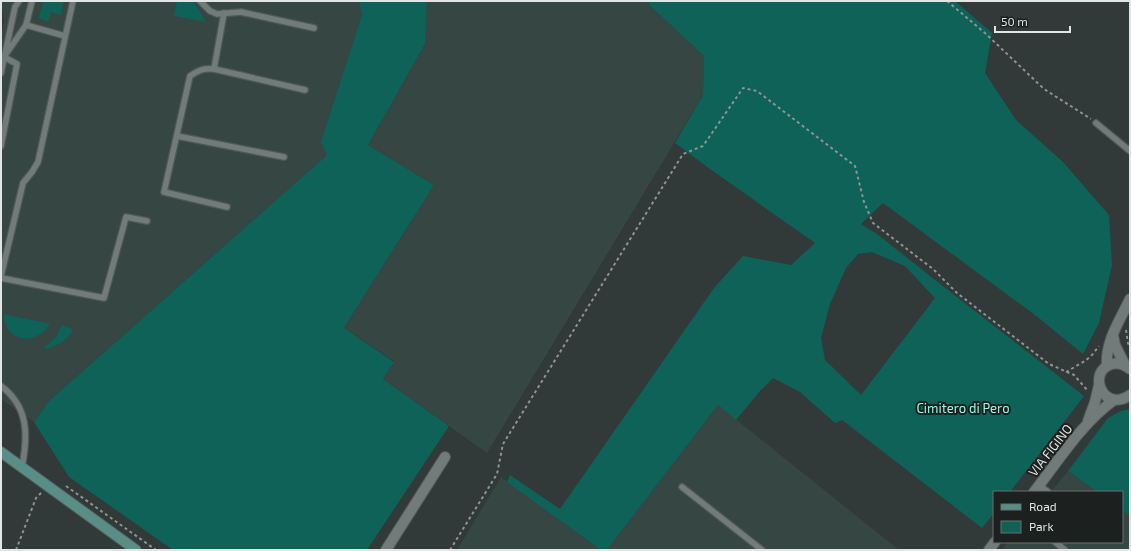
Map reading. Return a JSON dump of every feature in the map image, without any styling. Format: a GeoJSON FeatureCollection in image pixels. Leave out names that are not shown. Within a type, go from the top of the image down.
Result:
{"type":"FeatureCollection","features":[{"type":"Feature","properties":{"kind":"street"},"geometry":{"type":"LineString","coordinates":[[1127,367],[1112,346],[1113,333],[1130,299]]}},
{"type":"Feature","properties":{"kind":"street","name":"VIA FIGINO"},"geometry":{"type":"LineString","coordinates":[[1086,424],[1096,402],[1100,374],[1107,366],[1106,357],[1112,346]]}},
{"type":"Feature","properties":{"kind":"street"},"geometry":{"type":"LineString","coordinates":[[1107,366],[1115,364],[1127,367]]}},
{"type":"Feature","properties":{"kind":"street"},"geometry":{"type":"LineString","coordinates":[[1099,385],[1104,395],[1125,398]]}},
{"type":"Feature","properties":{"kind":"street","name":"VIA FIGINO"},"geometry":{"type":"LineString","coordinates":[[1036,488],[1086,424],[1105,407],[1125,398]]}},
{"type":"Feature","properties":{"kind":"street"},"geometry":{"type":"LineString","coordinates":[[1,452],[136,550]]}},
{"type":"Feature","properties":{"kind":"street"},"geometry":{"type":"LineString","coordinates":[[386,550],[445,457]]}},
{"type":"Feature","properties":{"kind":"lane"},"geometry":{"type":"LineString","coordinates":[[1,73],[14,4],[19,1]]}},
{"type":"Feature","properties":{"kind":"lane"},"geometry":{"type":"LineString","coordinates":[[4,57],[26,25],[32,1]]}},
{"type":"Feature","properties":{"kind":"lane"},"geometry":{"type":"LineString","coordinates":[[73,1],[38,162],[23,183],[1,277],[104,298],[126,217],[147,221]]}},
{"type":"Feature","properties":{"kind":"lane"},"geometry":{"type":"LineString","coordinates":[[200,1],[210,11],[217,14],[241,12],[314,28]]}},
{"type":"Feature","properties":{"kind":"lane"},"geometry":{"type":"LineString","coordinates":[[214,69],[224,13]]}},
{"type":"Feature","properties":{"kind":"lane"},"geometry":{"type":"LineString","coordinates":[[26,25],[66,36]]}},
{"type":"Feature","properties":{"kind":"lane"},"geometry":{"type":"LineString","coordinates":[[1,146],[18,64],[4,57]]}},
{"type":"Feature","properties":{"kind":"lane"},"geometry":{"type":"LineString","coordinates":[[227,207],[164,192],[190,76],[200,69],[207,68],[305,90]]}},
{"type":"Feature","properties":{"kind":"lane"},"geometry":{"type":"LineString","coordinates":[[1096,123],[1130,151]]}},
{"type":"Feature","properties":{"kind":"lane"},"geometry":{"type":"LineString","coordinates":[[177,136],[284,157]]}},
{"type":"Feature","properties":{"kind":"lane"},"geometry":{"type":"LineString","coordinates":[[1,386],[14,397],[23,415],[26,435],[25,456],[22,467]]}},
{"type":"Feature","properties":{"kind":"lane"},"geometry":{"type":"LineString","coordinates":[[682,487],[762,550]]}},
{"type":"Feature","properties":{"kind":"lane"},"geometry":{"type":"LineString","coordinates":[[1056,543],[1066,550]]}},
{"type":"Feature","properties":{"kind":"path"},"geometry":{"type":"LineString","coordinates":[[947,1],[985,33],[1044,89],[1096,123]]}},
{"type":"Feature","properties":{"kind":"path"},"geometry":{"type":"LineString","coordinates":[[450,550],[496,474],[503,444],[683,154],[702,146],[742,88],[757,91],[855,166],[864,202],[873,223],[933,270],[957,293],[1049,364],[1074,375],[1085,386],[1090,394]]}},
{"type":"Feature","properties":{"kind":"path"},"geometry":{"type":"LineString","coordinates":[[1126,326],[1127,341],[1130,348]]}},
{"type":"Feature","properties":{"kind":"path"},"geometry":{"type":"LineString","coordinates":[[1066,372],[1086,360],[1092,355],[1098,346],[1112,346],[1127,341]]}},
{"type":"Feature","properties":{"kind":"path"},"geometry":{"type":"LineString","coordinates":[[16,550],[36,498],[47,485]]}},
{"type":"Feature","properties":{"kind":"shaded area"},"geometry":{"type":"Polygon","coordinates":[[[1,1],[359,1],[362,15],[327,155],[48,402],[34,422],[1,399],[1,35],[4,21],[1,1]]]}},
{"type":"Feature","properties":{"kind":"shaded area"},"geometry":{"type":"Polygon","coordinates":[[[427,1],[650,1],[648,4],[704,56],[703,95],[487,453],[383,379],[394,361],[344,328],[434,185],[368,145],[425,44],[427,1]]]}},
{"type":"Feature","properties":{"kind":"shaded area"},"geometry":{"type":"Polygon","coordinates":[[[718,405],[899,550],[607,550],[718,405]]]}},
{"type":"Feature","properties":{"kind":"shaded area"},"geometry":{"type":"Polygon","coordinates":[[[1068,471],[1096,491],[1052,491],[1068,471]]]}},
{"type":"Feature","properties":{"kind":"shaded area"},"geometry":{"type":"Polygon","coordinates":[[[501,477],[601,550],[457,550],[501,477]]]}},
{"type":"Feature","properties":{"kind":"shaded area"},"geometry":{"type":"Polygon","coordinates":[[[1123,511],[1130,516],[1130,550],[1002,550],[1007,543],[1123,543],[1123,511]]]}},
{"type":"Feature","properties":{"kind":"green space"},"geometry":{"type":"Polygon","coordinates":[[[43,1],[64,1],[61,15],[51,12],[48,22],[39,18],[43,1]]]}},
{"type":"Feature","properties":{"kind":"green space"},"geometry":{"type":"Polygon","coordinates":[[[177,1],[193,1],[206,22],[174,16],[177,1]]]}},
{"type":"Feature","properties":{"kind":"green space"},"geometry":{"type":"Polygon","coordinates":[[[359,1],[427,1],[425,44],[368,145],[434,185],[344,328],[394,362],[383,379],[449,426],[367,550],[173,550],[69,477],[34,422],[48,402],[327,155],[321,142],[362,15],[359,1]]]}},
{"type":"Feature","properties":{"kind":"green space","name":"Cimitero di Pero"},"geometry":{"type":"Polygon","coordinates":[[[650,1],[955,1],[992,33],[985,73],[1016,120],[1063,162],[1109,215],[1112,265],[1099,323],[1083,354],[1035,315],[883,203],[861,224],[877,234],[1084,396],[1011,491],[993,491],[993,514],[982,528],[842,420],[835,423],[800,392],[773,378],[736,420],[718,405],[607,550],[601,550],[507,482],[510,475],[560,509],[714,288],[743,256],[791,265],[815,243],[675,143],[703,95],[704,56],[648,4],[650,1]],[[872,252],[858,254],[846,268],[830,304],[821,338],[825,360],[861,395],[935,298],[905,266],[872,252]]]}},
{"type":"Feature","properties":{"kind":"green space"},"geometry":{"type":"Polygon","coordinates":[[[3,314],[50,324],[36,336],[30,338],[18,337],[8,329],[3,314]]]}},
{"type":"Feature","properties":{"kind":"green space"},"geometry":{"type":"Polygon","coordinates":[[[62,325],[73,330],[71,334],[58,344],[46,349],[44,348],[57,336],[62,325]]]}},
{"type":"Feature","properties":{"kind":"green space"},"geometry":{"type":"Polygon","coordinates":[[[1130,409],[1130,516],[1123,511],[1123,491],[1096,491],[1068,471],[1108,418],[1121,411],[1130,409]]]}}]}
